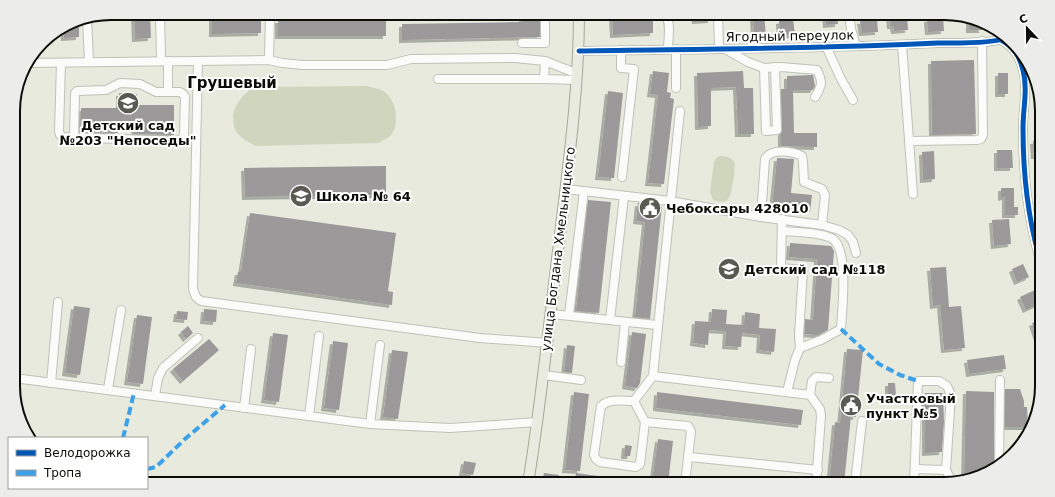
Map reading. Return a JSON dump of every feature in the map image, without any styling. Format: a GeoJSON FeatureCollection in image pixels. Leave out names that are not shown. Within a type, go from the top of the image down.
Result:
{"type":"FeatureCollection","features":[{"type":"Feature","properties":{"kind":"main road","name":"улица Богдана Хмельницкого"},"geometry":{"type":"LineString","coordinates":[[529,477],[538,422],[566,189],[579,51],[579,20]]}},
{"type":"Feature","properties":{"kind":"street"},"geometry":{"type":"LineString","coordinates":[[161,20],[168,92]]}},
{"type":"Feature","properties":{"kind":"street"},"geometry":{"type":"LineString","coordinates":[[269,60],[270,20]]}},
{"type":"Feature","properties":{"kind":"street"},"geometry":{"type":"LineString","coordinates":[[522,43],[545,43],[545,20]]}},
{"type":"Feature","properties":{"kind":"street"},"geometry":{"type":"LineString","coordinates":[[668,20],[676,88]]}},
{"type":"Feature","properties":{"kind":"street"},"geometry":{"type":"LineString","coordinates":[[719,20],[722,48],[748,62],[764,68],[775,67],[817,70],[822,87],[816,97]]}},
{"type":"Feature","properties":{"kind":"street"},"geometry":{"type":"LineString","coordinates":[[850,20],[851,29],[856,46]]}},
{"type":"Feature","properties":{"kind":"street"},"geometry":{"type":"LineString","coordinates":[[87,23],[88,62]]}},
{"type":"Feature","properties":{"kind":"street","name":"Ягодный переулок"},"geometry":{"type":"LineString","coordinates":[[579,51],[902,45],[999,39]]}},
{"type":"Feature","properties":{"kind":"street"},"geometry":{"type":"LineString","coordinates":[[909,141],[981,139],[983,135],[982,41]]}},
{"type":"Feature","properties":{"kind":"street"},"geometry":{"type":"LineString","coordinates":[[902,45],[913,194]]}},
{"type":"Feature","properties":{"kind":"street"},"geometry":{"type":"LineString","coordinates":[[826,46],[840,79],[853,100]]}},
{"type":"Feature","properties":{"kind":"street"},"geometry":{"type":"LineString","coordinates":[[622,50],[621,68],[634,69],[622,177]]}},
{"type":"Feature","properties":{"kind":"street"},"geometry":{"type":"LineString","coordinates":[[34,63],[269,60],[303,65],[387,65],[411,59],[515,58],[545,61],[577,77]]}},
{"type":"Feature","properties":{"kind":"street"},"geometry":{"type":"LineString","coordinates":[[198,61],[193,289],[196,297],[202,301],[480,338],[548,343]]}},
{"type":"Feature","properties":{"kind":"street"},"geometry":{"type":"LineString","coordinates":[[544,78],[545,61]]}},
{"type":"Feature","properties":{"kind":"street"},"geometry":{"type":"LineString","coordinates":[[1019,61],[1025,80],[1023,128],[1026,190],[1035,241]]}},
{"type":"Feature","properties":{"kind":"street"},"geometry":{"type":"LineString","coordinates":[[61,62],[59,131],[60,135],[63,137],[74,138],[177,141],[182,139],[184,135],[185,97],[184,94],[180,92],[156,92],[140,84],[120,83],[106,90],[77,91],[75,93],[74,138]]}},
{"type":"Feature","properties":{"kind":"street"},"geometry":{"type":"LineString","coordinates":[[764,68],[766,131],[777,130],[775,67]]}},
{"type":"Feature","properties":{"kind":"street"},"geometry":{"type":"LineString","coordinates":[[438,79],[577,77]]}},
{"type":"Feature","properties":{"kind":"street"},"geometry":{"type":"LineString","coordinates":[[634,401],[653,376],[680,111]]}},
{"type":"Feature","properties":{"kind":"street"},"geometry":{"type":"LineString","coordinates":[[761,217],[765,159],[767,154],[772,152],[796,153],[802,156],[804,162],[804,182],[822,189],[824,195],[822,225]]}},
{"type":"Feature","properties":{"kind":"street"},"geometry":{"type":"LineString","coordinates":[[566,189],[670,201],[761,217],[822,225],[839,230],[848,235],[853,242],[856,253]]}},
{"type":"Feature","properties":{"kind":"street"},"geometry":{"type":"LineString","coordinates":[[569,316],[584,191]]}},
{"type":"Feature","properties":{"kind":"street"},"geometry":{"type":"LineString","coordinates":[[610,320],[624,196]]}},
{"type":"Feature","properties":{"kind":"street"},"geometry":{"type":"LineString","coordinates":[[782,219],[781,268],[803,270],[799,335],[800,348],[795,360],[787,392]]}},
{"type":"Feature","properties":{"kind":"street"},"geometry":{"type":"LineString","coordinates":[[782,231],[824,236],[833,239],[839,245],[842,256],[843,281],[841,329],[821,340],[800,348]]}},
{"type":"Feature","properties":{"kind":"street"},"geometry":{"type":"LineString","coordinates":[[51,383],[58,302]]}},
{"type":"Feature","properties":{"kind":"street"},"geometry":{"type":"LineString","coordinates":[[108,389],[120,310]]}},
{"type":"Feature","properties":{"kind":"street"},"geometry":{"type":"LineString","coordinates":[[551,314],[657,325]]}},
{"type":"Feature","properties":{"kind":"street"},"geometry":{"type":"LineString","coordinates":[[621,362],[625,322]]}},
{"type":"Feature","properties":{"kind":"street"},"geometry":{"type":"LineString","coordinates":[[309,416],[319,336]]}},
{"type":"Feature","properties":{"kind":"street"},"geometry":{"type":"LineString","coordinates":[[155,396],[158,378],[163,368],[198,338]]}},
{"type":"Feature","properties":{"kind":"street"},"geometry":{"type":"LineString","coordinates":[[370,424],[380,345]]}},
{"type":"Feature","properties":{"kind":"street"},"geometry":{"type":"LineString","coordinates":[[244,408],[251,349]]}},
{"type":"Feature","properties":{"kind":"street"},"geometry":{"type":"LineString","coordinates":[[544,375],[581,380]]}},
{"type":"Feature","properties":{"kind":"street"},"geometry":{"type":"LineString","coordinates":[[653,376],[810,395]]}},
{"type":"Feature","properties":{"kind":"street"},"geometry":{"type":"LineString","coordinates":[[817,477],[821,416],[820,409],[810,395],[812,381],[816,377],[829,378]]}},
{"type":"Feature","properties":{"kind":"street"},"geometry":{"type":"LineString","coordinates":[[20,379],[370,424],[450,428],[538,422]]}},
{"type":"Feature","properties":{"kind":"street"},"geometry":{"type":"LineString","coordinates":[[999,458],[1000,380]]}},
{"type":"Feature","properties":{"kind":"street"},"geometry":{"type":"LineString","coordinates":[[914,477],[918,381],[940,381],[947,386],[951,396],[946,470],[950,477]]}},
{"type":"Feature","properties":{"kind":"street"},"geometry":{"type":"LineString","coordinates":[[612,400],[634,401],[645,422],[640,464],[636,467],[600,462],[596,460],[594,455],[601,406],[605,402],[612,400]]}},
{"type":"Feature","properties":{"kind":"street"},"geometry":{"type":"LineString","coordinates":[[856,477],[862,421]]}},
{"type":"Feature","properties":{"kind":"street"},"geometry":{"type":"LineString","coordinates":[[645,422],[688,426],[690,428],[689,457],[686,477]]}},
{"type":"Feature","properties":{"kind":"street"},"geometry":{"type":"LineString","coordinates":[[689,457],[818,470]]}},
{"type":"Feature","properties":{"kind":"street"},"geometry":{"type":"LineString","coordinates":[[915,469],[946,470]]}},
{"type":"Feature","properties":{"kind":"green space"},"geometry":{"type":"Polygon","coordinates":[[[368,86],[381,90],[388,95],[392,100],[396,113],[393,132],[389,137],[378,143],[256,146],[240,136],[236,131],[233,118],[236,105],[244,95],[255,87],[368,86]]]}},
{"type":"Feature","properties":{"kind":"green space"},"geometry":{"type":"Polygon","coordinates":[[[720,156],[728,157],[733,160],[735,164],[733,184],[730,195],[726,201],[723,202],[713,200],[710,192],[714,162],[716,158],[720,156]]]}},
{"type":"Feature","properties":{"kind":"building"},"geometry":{"type":"Polygon","coordinates":[[[134,20],[150,20],[151,38],[135,39],[134,20]]]}},
{"type":"Feature","properties":{"kind":"building"},"geometry":{"type":"Polygon","coordinates":[[[212,20],[261,20],[261,33],[212,34],[212,20]]]}},
{"type":"Feature","properties":{"kind":"building"},"geometry":{"type":"Polygon","coordinates":[[[278,20],[386,20],[386,36],[278,36],[278,20]]]}},
{"type":"Feature","properties":{"kind":"building"},"geometry":{"type":"Polygon","coordinates":[[[522,20],[540,20],[540,37],[402,40],[402,24],[522,22],[522,20]]]}},
{"type":"Feature","properties":{"kind":"building"},"geometry":{"type":"Polygon","coordinates":[[[612,20],[653,20],[653,33],[613,35],[612,20]]]}},
{"type":"Feature","properties":{"kind":"building"},"geometry":{"type":"Polygon","coordinates":[[[753,20],[765,20],[766,36],[754,37],[753,20]]]}},
{"type":"Feature","properties":{"kind":"building"},"geometry":{"type":"Polygon","coordinates":[[[793,20],[795,35],[780,36],[779,21],[793,20]]]}},
{"type":"Feature","properties":{"kind":"building"},"geometry":{"type":"Polygon","coordinates":[[[826,20],[838,20],[838,24],[826,25],[826,20]]]}},
{"type":"Feature","properties":{"kind":"building"},"geometry":{"type":"Polygon","coordinates":[[[877,20],[878,32],[862,33],[860,21],[877,20]]]}},
{"type":"Feature","properties":{"kind":"building"},"geometry":{"type":"Polygon","coordinates":[[[890,20],[907,20],[908,30],[894,31],[893,26],[890,26],[890,20]]]}},
{"type":"Feature","properties":{"kind":"building"},"geometry":{"type":"Polygon","coordinates":[[[927,20],[943,20],[944,31],[928,32],[927,20]]]}},
{"type":"Feature","properties":{"kind":"building"},"geometry":{"type":"Polygon","coordinates":[[[969,24],[979,27],[982,30],[969,30],[969,24]]]}},
{"type":"Feature","properties":{"kind":"building"},"geometry":{"type":"Polygon","coordinates":[[[79,26],[79,37],[64,38],[64,33],[79,26]]]}},
{"type":"Feature","properties":{"kind":"building"},"geometry":{"type":"Polygon","coordinates":[[[974,60],[976,134],[932,135],[931,61],[974,60]]]}},
{"type":"Feature","properties":{"kind":"building"},"geometry":{"type":"Polygon","coordinates":[[[653,71],[669,73],[667,92],[671,93],[670,98],[674,99],[664,184],[648,183],[658,95],[650,94],[653,71]]]}},
{"type":"Feature","properties":{"kind":"building"},"geometry":{"type":"Polygon","coordinates":[[[743,71],[744,88],[753,88],[754,134],[738,134],[736,87],[711,88],[711,126],[698,127],[697,73],[743,71]]]}},
{"type":"Feature","properties":{"kind":"building"},"geometry":{"type":"Polygon","coordinates":[[[998,73],[1008,73],[1008,94],[998,94],[998,73]]]}},
{"type":"Feature","properties":{"kind":"building"},"geometry":{"type":"Polygon","coordinates":[[[813,75],[815,86],[813,90],[793,90],[794,133],[817,133],[817,147],[781,146],[781,89],[787,89],[787,76],[813,75]]]}},
{"type":"Feature","properties":{"kind":"building"},"geometry":{"type":"Polygon","coordinates":[[[608,91],[623,93],[614,178],[598,177],[608,91]]]}},
{"type":"Feature","properties":{"kind":"building"},"geometry":{"type":"Polygon","coordinates":[[[119,93],[137,94],[137,105],[174,105],[174,135],[134,134],[135,123],[118,123],[118,133],[81,132],[81,108],[119,108],[119,93]]]}},
{"type":"Feature","properties":{"kind":"building"},"geometry":{"type":"Polygon","coordinates":[[[1033,141],[1035,141],[1035,156],[1034,156],[1033,141]]]}},
{"type":"Feature","properties":{"kind":"building"},"geometry":{"type":"Polygon","coordinates":[[[997,150],[1012,150],[1013,168],[997,168],[997,150]]]}},
{"type":"Feature","properties":{"kind":"building"},"geometry":{"type":"Polygon","coordinates":[[[934,151],[935,179],[923,180],[922,152],[934,151]]]}},
{"type":"Feature","properties":{"kind":"building"},"geometry":{"type":"Polygon","coordinates":[[[777,158],[794,159],[791,193],[812,195],[810,212],[772,208],[777,158]]]}},
{"type":"Feature","properties":{"kind":"building"},"geometry":{"type":"Polygon","coordinates":[[[386,166],[386,195],[245,197],[244,168],[386,166]]]}},
{"type":"Feature","properties":{"kind":"building"},"geometry":{"type":"Polygon","coordinates":[[[1001,188],[1014,188],[1014,207],[1018,207],[1018,215],[1005,215],[1005,197],[1001,198],[1001,188]]]}},
{"type":"Feature","properties":{"kind":"building"},"geometry":{"type":"Polygon","coordinates":[[[588,200],[611,202],[599,313],[576,311],[588,200]]]}},
{"type":"Feature","properties":{"kind":"building"},"geometry":{"type":"Polygon","coordinates":[[[638,203],[662,206],[650,319],[635,317],[645,222],[636,221],[638,203]]]}},
{"type":"Feature","properties":{"kind":"building"},"geometry":{"type":"Polygon","coordinates":[[[250,213],[396,233],[388,291],[393,292],[392,305],[236,283],[238,272],[241,272],[250,213]]]}},
{"type":"Feature","properties":{"kind":"building"},"geometry":{"type":"Polygon","coordinates":[[[1009,219],[1011,244],[994,246],[992,220],[1009,219]]]}},
{"type":"Feature","properties":{"kind":"building"},"geometry":{"type":"Polygon","coordinates":[[[790,243],[831,246],[834,251],[828,330],[818,335],[805,334],[805,319],[813,320],[817,259],[789,257],[790,243]]]}},
{"type":"Feature","properties":{"kind":"building"},"geometry":{"type":"Polygon","coordinates":[[[1023,264],[1029,277],[1017,282],[1012,269],[1023,264]]]}},
{"type":"Feature","properties":{"kind":"building"},"geometry":{"type":"Polygon","coordinates":[[[946,267],[949,307],[961,306],[965,348],[944,350],[940,305],[933,306],[930,268],[946,267]]]}},
{"type":"Feature","properties":{"kind":"building"},"geometry":{"type":"Polygon","coordinates":[[[1035,290],[1035,306],[1026,310],[1020,297],[1035,290]]]}},
{"type":"Feature","properties":{"kind":"building"},"geometry":{"type":"Polygon","coordinates":[[[74,306],[90,308],[80,375],[65,373],[74,306]]]}},
{"type":"Feature","properties":{"kind":"building"},"geometry":{"type":"Polygon","coordinates":[[[204,309],[217,310],[216,322],[203,321],[204,309]]]}},
{"type":"Feature","properties":{"kind":"building"},"geometry":{"type":"Polygon","coordinates":[[[712,309],[727,310],[726,324],[744,325],[745,312],[760,314],[759,328],[776,329],[774,352],[759,350],[760,335],[742,333],[741,347],[725,346],[726,331],[709,330],[708,345],[693,343],[695,321],[711,322],[712,309]]]}},
{"type":"Feature","properties":{"kind":"building"},"geometry":{"type":"Polygon","coordinates":[[[177,311],[188,312],[187,320],[176,319],[177,311]]]}},
{"type":"Feature","properties":{"kind":"building"},"geometry":{"type":"Polygon","coordinates":[[[137,315],[152,317],[143,384],[127,382],[137,315]]]}},
{"type":"Feature","properties":{"kind":"building"},"geometry":{"type":"Polygon","coordinates":[[[1035,322],[1035,332],[1032,323],[1035,322]]]}},
{"type":"Feature","properties":{"kind":"building"},"geometry":{"type":"Polygon","coordinates":[[[188,326],[193,333],[186,339],[181,332],[188,326]]]}},
{"type":"Feature","properties":{"kind":"building"},"geometry":{"type":"Polygon","coordinates":[[[632,332],[646,334],[640,383],[637,388],[625,386],[632,332]]]}},
{"type":"Feature","properties":{"kind":"building"},"geometry":{"type":"Polygon","coordinates":[[[273,333],[288,335],[279,402],[264,400],[273,333]]]}},
{"type":"Feature","properties":{"kind":"building"},"geometry":{"type":"Polygon","coordinates":[[[209,339],[219,350],[183,381],[173,369],[209,339]]]}},
{"type":"Feature","properties":{"kind":"building"},"geometry":{"type":"Polygon","coordinates":[[[333,341],[348,343],[339,410],[324,408],[333,341]]]}},
{"type":"Feature","properties":{"kind":"building"},"geometry":{"type":"Polygon","coordinates":[[[567,345],[575,346],[572,373],[564,372],[567,345]]]}},
{"type":"Feature","properties":{"kind":"building"},"geometry":{"type":"Polygon","coordinates":[[[847,349],[863,350],[856,417],[851,416],[845,477],[830,477],[835,422],[840,423],[847,349]]]}},
{"type":"Feature","properties":{"kind":"building"},"geometry":{"type":"Polygon","coordinates":[[[392,350],[408,352],[398,419],[383,417],[392,350]]]}},
{"type":"Feature","properties":{"kind":"building"},"geometry":{"type":"Polygon","coordinates":[[[1004,355],[1006,369],[969,374],[967,360],[1004,355]]]}},
{"type":"Feature","properties":{"kind":"building"},"geometry":{"type":"Polygon","coordinates":[[[888,383],[895,383],[896,396],[888,396],[888,383]]]}},
{"type":"Feature","properties":{"kind":"building"},"geometry":{"type":"Polygon","coordinates":[[[1005,389],[1020,389],[1024,401],[1024,407],[1027,407],[1028,422],[1025,427],[1005,427],[1005,389]]]}},
{"type":"Feature","properties":{"kind":"building"},"geometry":{"type":"Polygon","coordinates":[[[966,391],[994,392],[994,462],[979,470],[964,474],[966,391]]]}},
{"type":"Feature","properties":{"kind":"building"},"geometry":{"type":"Polygon","coordinates":[[[574,392],[589,394],[580,471],[565,470],[574,392]]]}},
{"type":"Feature","properties":{"kind":"building"},"geometry":{"type":"Polygon","coordinates":[[[657,392],[803,410],[801,425],[656,408],[657,392]]]}},
{"type":"Feature","properties":{"kind":"building"},"geometry":{"type":"Polygon","coordinates":[[[925,393],[943,393],[944,422],[942,452],[925,453],[925,393]]]}},
{"type":"Feature","properties":{"kind":"building"},"geometry":{"type":"Polygon","coordinates":[[[658,439],[673,441],[669,477],[653,477],[658,439]]]}},
{"type":"Feature","properties":{"kind":"building"},"geometry":{"type":"Polygon","coordinates":[[[625,445],[632,446],[630,456],[624,456],[625,445]]]}},
{"type":"Feature","properties":{"kind":"building"},"geometry":{"type":"Polygon","coordinates":[[[464,461],[476,463],[473,475],[462,473],[464,461]]]}},
{"type":"Feature","properties":{"kind":"building"},"geometry":{"type":"Polygon","coordinates":[[[544,473],[559,475],[559,477],[543,477],[544,473]]]}},
{"type":"Feature","properties":{"kind":"building"},"geometry":{"type":"Polygon","coordinates":[[[576,473],[606,477],[575,477],[576,473]]]}},
{"type":"Feature","properties":{"kind":"marked path"},"geometry":{"type":"LineString","coordinates":[[841,329],[879,364],[900,375],[918,381]]}},
{"type":"Feature","properties":{"kind":"marked path"},"geometry":{"type":"LineString","coordinates":[[123,437],[134,393]]}},
{"type":"Feature","properties":{"kind":"marked path"},"geometry":{"type":"LineString","coordinates":[[148,469],[156,467],[185,439],[225,405]]}},
{"type":"Feature","properties":{"kind":"cycle path"},"geometry":{"type":"LineString","coordinates":[[579,51],[803,48],[972,43],[1000,40]]}},
{"type":"Feature","properties":{"kind":"cycle path"},"geometry":{"type":"LineString","coordinates":[[1020,61],[1024,77],[1025,91],[1023,128],[1025,180],[1035,240]]}},
{"type":"Feature","properties":{"kind":"place","name":"Детский сад №203 \"Непоседы\""},"geometry":{"type":"Point","coordinates":[128,103]}},
{"type":"Feature","properties":{"kind":"place","name":"Школа № 64"},"geometry":{"type":"Point","coordinates":[301,196]}},
{"type":"Feature","properties":{"kind":"place","name":"Чебоксары 428010"},"geometry":{"type":"Point","coordinates":[650,208]}},
{"type":"Feature","properties":{"kind":"place","name":"Детский сад №118"},"geometry":{"type":"Point","coordinates":[729,269]}},
{"type":"Feature","properties":{"kind":"place","name":"Участковый пункт №5"},"geometry":{"type":"Point","coordinates":[851,405]}},
{"type":"Feature","properties":{"kind":"district","name":"Грушевый"},"geometry":{"type":"Point","coordinates":[232,83]}}]}
